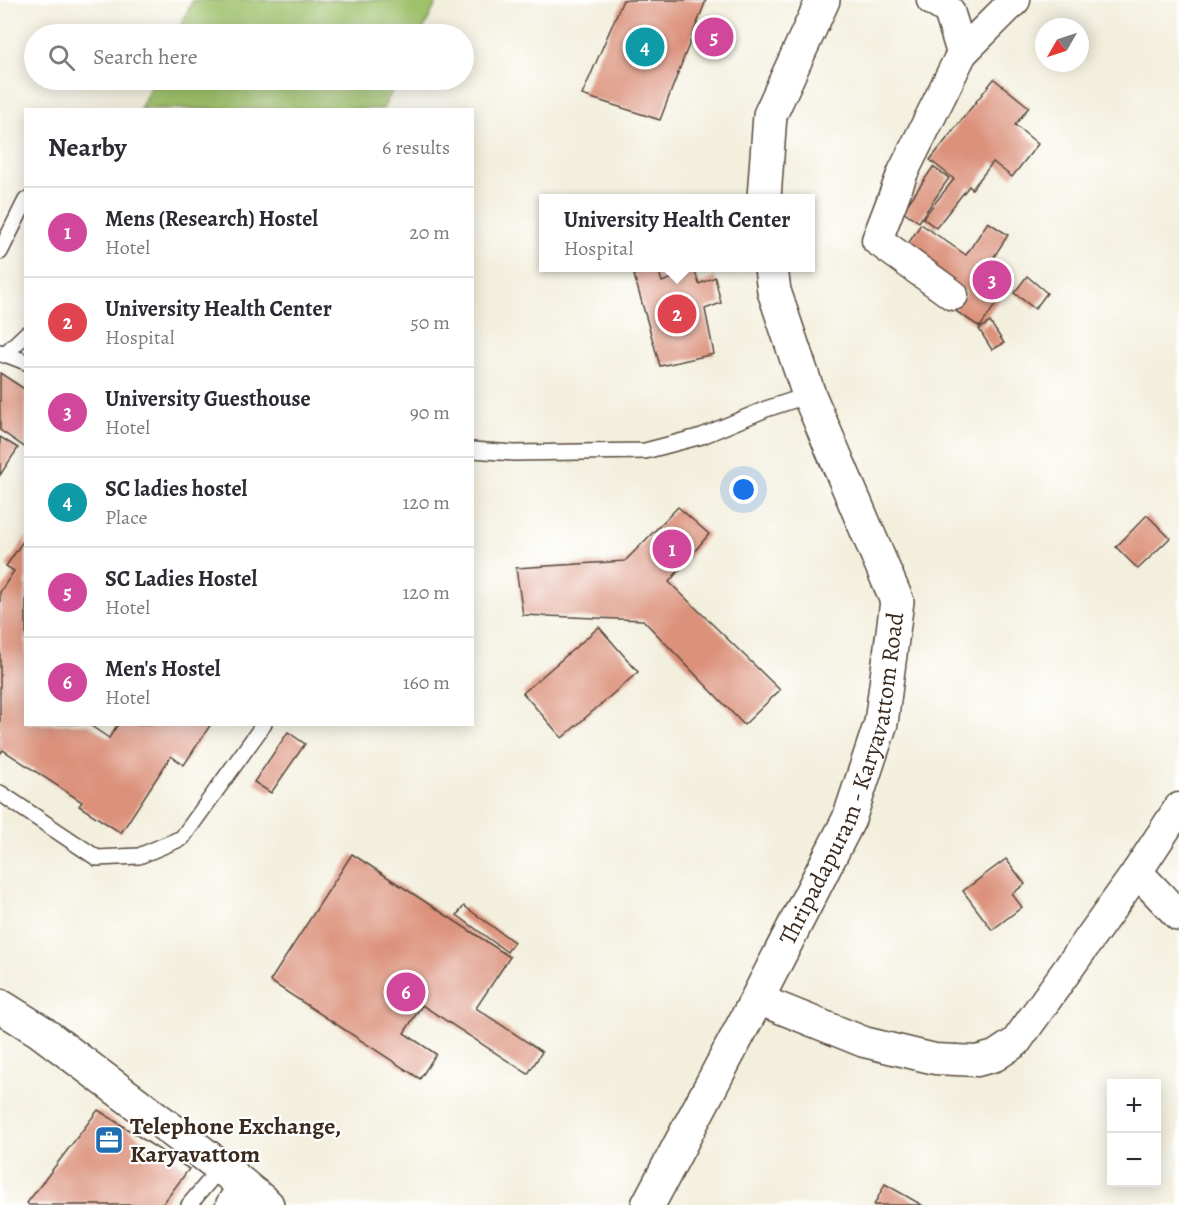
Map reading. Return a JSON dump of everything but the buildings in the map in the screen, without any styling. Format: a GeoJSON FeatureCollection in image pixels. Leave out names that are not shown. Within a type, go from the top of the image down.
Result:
{"type":"FeatureCollection","features":[{"type":"Feature","properties":{"kind":"main road"},"geometry":{"type":"LineString","coordinates":[[764,194],[770,115],[823,0]]}},
{"type":"Feature","properties":{"kind":"main road","name":"Thripadapuram - Karyavattom Road"},"geometry":{"type":"LineString","coordinates":[[648,1205],[849,819],[881,723],[897,601],[809,395],[774,291],[772,272]]}},
{"type":"Feature","properties":{"kind":"main road"},"geometry":{"type":"LineString","coordinates":[[0,1006],[40,1031],[241,1190]]}},
{"type":"Feature","properties":{"kind":"street"},"geometry":{"type":"LineString","coordinates":[[932,0],[949,11],[962,53]]}},
{"type":"Feature","properties":{"kind":"street"},"geometry":{"type":"LineString","coordinates":[[953,295],[877,240],[903,172],[962,53],[1016,0]]}},
{"type":"Feature","properties":{"kind":"street"},"geometry":{"type":"LineString","coordinates":[[757,999],[874,1044],[935,1059],[976,1061],[995,1056],[1016,1042],[1137,872],[1179,808]]}},
{"type":"Feature","properties":{"kind":"street"},"geometry":{"type":"LineString","coordinates":[[1137,872],[1179,916]]}},
{"type":"Feature","properties":{"kind":"lane"},"geometry":{"type":"LineString","coordinates":[[0,252],[24,204]]}},
{"type":"Feature","properties":{"kind":"lane"},"geometry":{"type":"LineString","coordinates":[[2,354],[24,336]]}},
{"type":"Feature","properties":{"kind":"lane"},"geometry":{"type":"LineString","coordinates":[[2,354],[24,361]]}},
{"type":"Feature","properties":{"kind":"lane"},"geometry":{"type":"LineString","coordinates":[[474,450],[514,453],[645,451],[702,436],[766,409],[809,395]]}},
{"type":"Feature","properties":{"kind":"lane"},"geometry":{"type":"LineString","coordinates":[[0,793],[97,858],[139,856],[182,838],[263,726]]}},
{"type":"Feature","properties":{"kind":"lane"},"geometry":{"type":"LineString","coordinates":[[189,1205],[241,1190]]}},
{"type":"Feature","properties":{"kind":"green space"},"geometry":{"type":"Polygon","coordinates":[[[193,0],[438,0],[426,24],[182,24],[193,0]]]}},
{"type":"Feature","properties":{"kind":"green space"},"geometry":{"type":"Polygon","coordinates":[[[149,90],[393,90],[384,108],[140,108],[149,90]]]}},
{"type":"Feature","properties":{"kind":"place","name":"SC Ladies Hostel"},"geometry":{"type":"Point","coordinates":[714,37]}},
{"type":"Feature","properties":{"kind":"place","name":"SC ladies hostel"},"geometry":{"type":"Point","coordinates":[645,47]}},
{"type":"Feature","properties":{"kind":"place","name":"University Guesthouse"},"geometry":{"type":"Point","coordinates":[992,280]}},
{"type":"Feature","properties":{"kind":"place","name":"University Health Center"},"geometry":{"type":"Point","coordinates":[677,314]}},
{"type":"Feature","properties":{"kind":"place","name":"Mens (Research) Hostel"},"geometry":{"type":"Point","coordinates":[672,549]}},
{"type":"Feature","properties":{"kind":"place","name":"Men's Hostel"},"geometry":{"type":"Point","coordinates":[406,992]}},
{"type":"Feature","properties":{"kind":"place","name":"Telephone Exchange, Karyavattom"},"geometry":{"type":"Point","coordinates":[109,1140]}}]}
